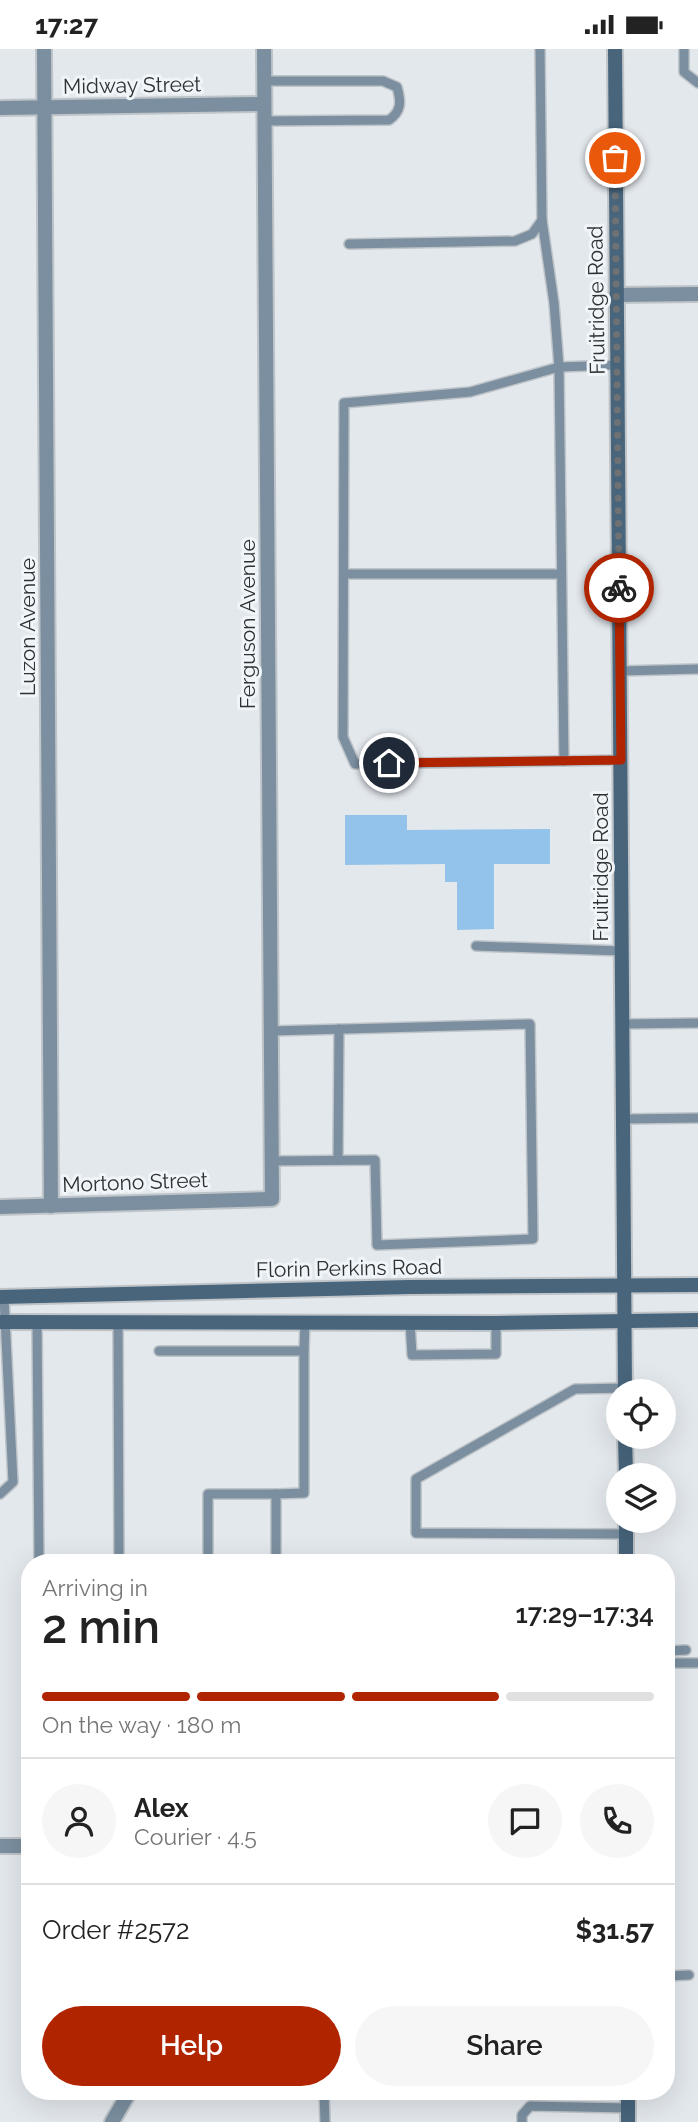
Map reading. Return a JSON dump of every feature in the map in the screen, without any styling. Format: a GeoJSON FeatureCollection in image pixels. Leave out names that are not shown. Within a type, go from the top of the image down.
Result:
{"type":"FeatureCollection","features":[{"type":"Feature","properties":{"kind":"main road","name":"Fruitridge Road"},"geometry":{"type":"LineString","coordinates":[[615,49],[625,1379]]}},
{"type":"Feature","properties":{"kind":"main road","name":"Florin Perkins Road"},"geometry":{"type":"LineString","coordinates":[[2,1297],[698,1285]]}},
{"type":"Feature","properties":{"kind":"main road"},"geometry":{"type":"LineString","coordinates":[[2,1322],[118,1320],[496,1323],[698,1320]]}},
{"type":"Feature","properties":{"kind":"main road"},"geometry":{"type":"LineString","coordinates":[[626,1533],[626,1554]]}},
{"type":"Feature","properties":{"kind":"street","name":"Luzon Avenue"},"geometry":{"type":"LineString","coordinates":[[44,49],[51,1206]]}},
{"type":"Feature","properties":{"kind":"street","name":"Ferguson Avenue"},"geometry":{"type":"LineString","coordinates":[[264,49],[272,1199]]}},
{"type":"Feature","properties":{"kind":"street","name":"Midway Street"},"geometry":{"type":"LineString","coordinates":[[0,108],[264,104]]}},
{"type":"Feature","properties":{"kind":"street"},"geometry":{"type":"LineString","coordinates":[[616,295],[698,294]]}},
{"type":"Feature","properties":{"kind":"street","name":"Mortono Street"},"geometry":{"type":"LineString","coordinates":[[0,1207],[272,1199]]}},
{"type":"Feature","properties":{"kind":"street"},"geometry":{"type":"LineString","coordinates":[[0,1846],[21,1846]]}},
{"type":"Feature","properties":{"kind":"street"},"geometry":{"type":"LineString","coordinates":[[112,2122],[125,2100]]}},
{"type":"Feature","properties":{"kind":"lane"},"geometry":{"type":"LineString","coordinates":[[540,49],[541,220],[554,303],[559,367],[564,761]]}},
{"type":"Feature","properties":{"kind":"lane"},"geometry":{"type":"LineString","coordinates":[[684,49],[684,72],[698,83]]}},
{"type":"Feature","properties":{"kind":"lane"},"geometry":{"type":"LineString","coordinates":[[264,81],[383,81],[397,87],[401,101],[397,114],[389,120],[330,123],[264,121]]}},
{"type":"Feature","properties":{"kind":"lane"},"geometry":{"type":"LineString","coordinates":[[349,244],[515,241],[532,235],[541,220]]}},
{"type":"Feature","properties":{"kind":"lane"},"geometry":{"type":"LineString","coordinates":[[618,365],[559,367],[470,392],[344,403],[344,737],[355,764],[621,760]]}},
{"type":"Feature","properties":{"kind":"lane"},"geometry":{"type":"LineString","coordinates":[[344,574],[561,573]]}},
{"type":"Feature","properties":{"kind":"lane"},"geometry":{"type":"LineString","coordinates":[[620,671],[698,669]]}},
{"type":"Feature","properties":{"kind":"lane"},"geometry":{"type":"LineString","coordinates":[[476,946],[622,951]]}},
{"type":"Feature","properties":{"kind":"lane"},"geometry":{"type":"LineString","coordinates":[[623,1024],[698,1023]]}},
{"type":"Feature","properties":{"kind":"lane"},"geometry":{"type":"LineString","coordinates":[[271,1031],[530,1024],[533,1240],[377,1245],[375,1160],[272,1161]]}},
{"type":"Feature","properties":{"kind":"lane"},"geometry":{"type":"LineString","coordinates":[[338,1160],[339,1029]]}},
{"type":"Feature","properties":{"kind":"lane"},"geometry":{"type":"LineString","coordinates":[[624,1119],[698,1118]]}},
{"type":"Feature","properties":{"kind":"lane"},"geometry":{"type":"LineString","coordinates":[[0,1494],[13,1482],[2,1297]]}},
{"type":"Feature","properties":{"kind":"lane"},"geometry":{"type":"LineString","coordinates":[[118,1320],[119,1554]]}},
{"type":"Feature","properties":{"kind":"lane"},"geometry":{"type":"LineString","coordinates":[[37,1321],[39,1554]]}},
{"type":"Feature","properties":{"kind":"lane"},"geometry":{"type":"LineString","coordinates":[[208,1554],[208,1494],[304,1493],[305,1321]]}},
{"type":"Feature","properties":{"kind":"lane"},"geometry":{"type":"LineString","coordinates":[[410,1322],[412,1355],[496,1354],[496,1323]]}},
{"type":"Feature","properties":{"kind":"lane"},"geometry":{"type":"LineString","coordinates":[[159,1351],[304,1351]]}},
{"type":"Feature","properties":{"kind":"lane"},"geometry":{"type":"LineString","coordinates":[[606,1389],[575,1389],[416,1479],[416,1533],[606,1528]]}},
{"type":"Feature","properties":{"kind":"lane"},"geometry":{"type":"LineString","coordinates":[[276,1494],[276,1554]]}},
{"type":"Feature","properties":{"kind":"lane"},"geometry":{"type":"LineString","coordinates":[[675,1651],[686,1650]]}},
{"type":"Feature","properties":{"kind":"lane"},"geometry":{"type":"LineString","coordinates":[[675,1663],[698,1663]]}},
{"type":"Feature","properties":{"kind":"lane"},"geometry":{"type":"LineString","coordinates":[[675,1976],[689,1975]]}},
{"type":"Feature","properties":{"kind":"lane"},"geometry":{"type":"LineString","coordinates":[[324,2100],[325,2122]]}},
{"type":"Feature","properties":{"kind":"lane"},"geometry":{"type":"LineString","coordinates":[[522,2122],[522,2115],[530,2106],[628,2115]]}},
{"type":"Feature","properties":{"kind":"building"},"geometry":{"type":"Polygon","coordinates":[[[345,815],[407,815],[407,830],[550,829],[550,864],[494,864],[494,929],[457,930],[457,882],[445,882],[445,864],[345,865],[345,815]]]}},
{"type":"Feature","properties":{"kind":"way so far"},"geometry":{"type":"LineString","coordinates":[[615,158],[619,588]]}},
{"type":"Feature","properties":{"kind":"route"},"geometry":{"type":"LineString","coordinates":[[389,763],[621,760],[619,588]]}}]}
